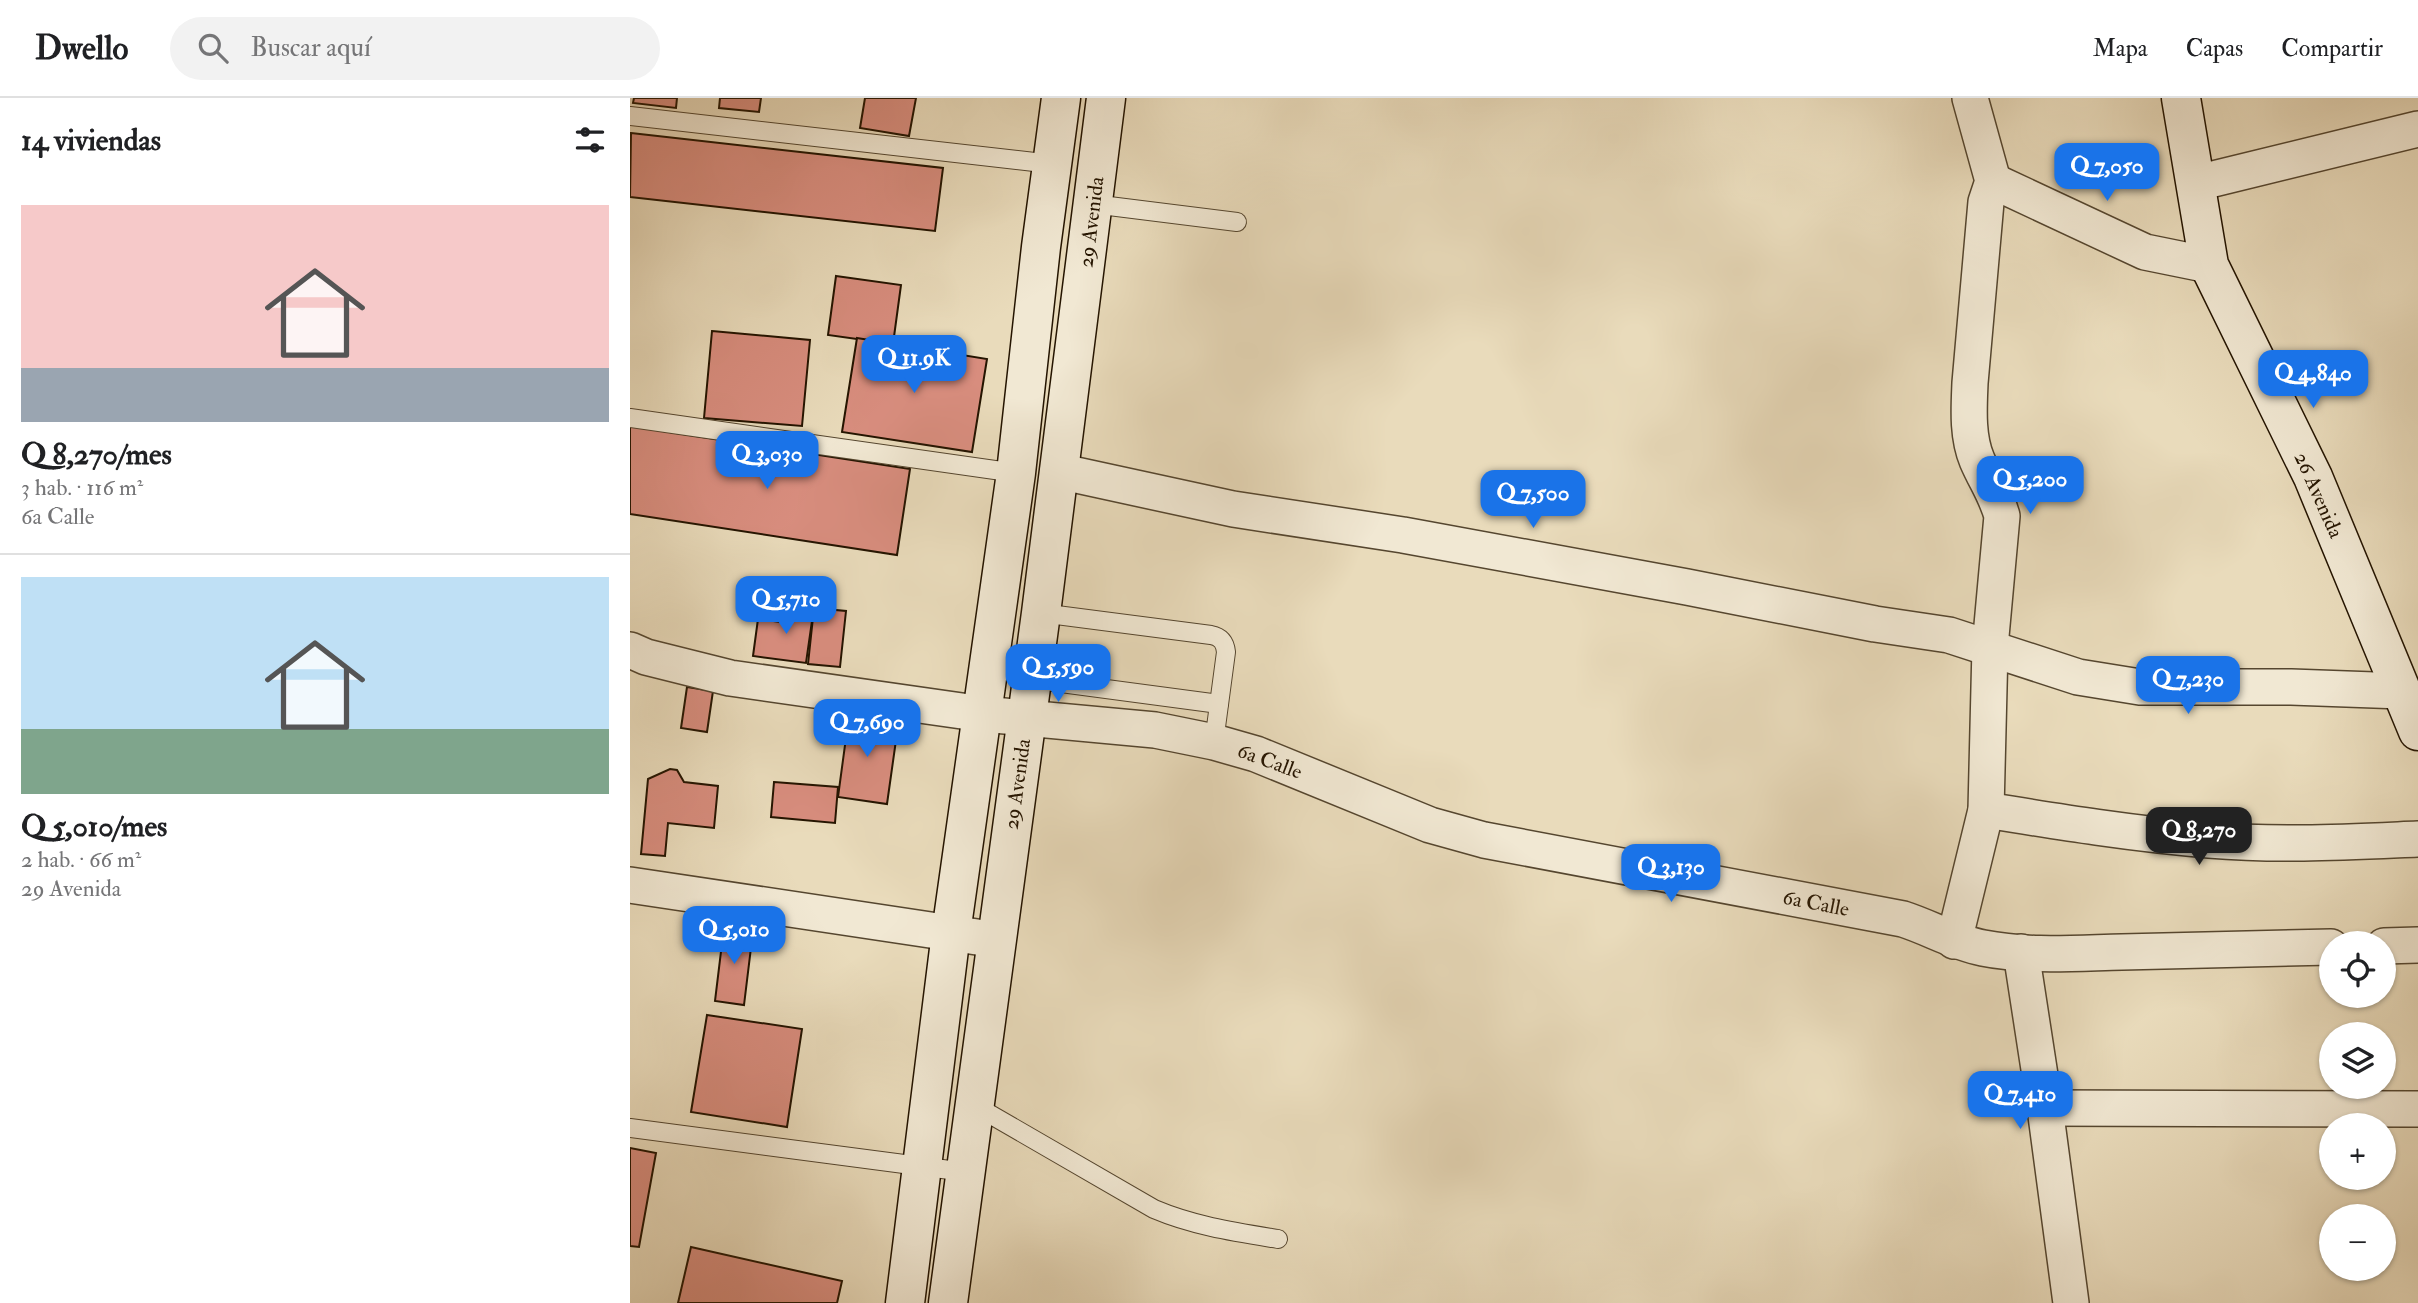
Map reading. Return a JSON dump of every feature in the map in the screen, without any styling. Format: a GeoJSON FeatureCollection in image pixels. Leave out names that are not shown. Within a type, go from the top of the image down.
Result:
{"type":"FeatureCollection","features":[{"type":"Feature","properties":{"kind":"main road","name":"29 Avenida"},"geometry":{"type":"LineString","coordinates":[[905,1303],[951,933],[1016,473],[1061,98]]}},
{"type":"Feature","properties":{"kind":"main road","name":"29 Avenida"},"geometry":{"type":"LineString","coordinates":[[948,1303],[1041,613],[1106,98]]}},
{"type":"Feature","properties":{"kind":"main road","name":"26 Avenida"},"geometry":{"type":"LineString","coordinates":[[2181,98],[2210,265],[2313,477],[2418,731]]}},
{"type":"Feature","properties":{"kind":"street"},"geometry":{"type":"LineString","coordinates":[[1954,941],[1986,810],[1990,647],[2002,516],[1996,496],[1977,460],[1971,436],[1969,409],[1986,202],[1993,181],[1970,98]]}},
{"type":"Feature","properties":{"kind":"street"},"geometry":{"type":"LineString","coordinates":[[2197,183],[2418,129]]}},
{"type":"Feature","properties":{"kind":"street"},"geometry":{"type":"LineString","coordinates":[[1993,181],[2145,253],[2210,265]]}},
{"type":"Feature","properties":{"kind":"street"},"geometry":{"type":"LineString","coordinates":[[1058,471],[1233,509],[1403,535],[1875,624],[1949,635],[2078,677],[2140,687],[2291,687],[2402,691]]}},
{"type":"Feature","properties":{"kind":"street","name":"6a Calle"},"geometry":{"type":"LineString","coordinates":[[630,650],[646,657],[730,678],[982,714],[1155,730],[1214,742],[1256,754],[1430,825],[1484,840],[1903,919],[1954,941],[1986,948],[2021,952],[2319,947]]}},
{"type":"Feature","properties":{"kind":"street"},"geometry":{"type":"LineString","coordinates":[[1986,810],[2111,830],[2210,840],[2306,844],[2418,839]]}},
{"type":"Feature","properties":{"kind":"street"},"geometry":{"type":"LineString","coordinates":[[630,885],[997,940]]}},
{"type":"Feature","properties":{"kind":"street"},"geometry":{"type":"LineString","coordinates":[[2396,946],[2418,945]]}},
{"type":"Feature","properties":{"kind":"street"},"geometry":{"type":"LineString","coordinates":[[2021,952],[2071,1303]]}},
{"type":"Feature","properties":{"kind":"street"},"geometry":{"type":"LineString","coordinates":[[2045,1108],[2418,1109]]}},
{"type":"Feature","properties":{"kind":"lane"},"geometry":{"type":"LineString","coordinates":[[630,116],[1052,164]]}},
{"type":"Feature","properties":{"kind":"lane"},"geometry":{"type":"LineString","coordinates":[[1093,204],[1237,222]]}},
{"type":"Feature","properties":{"kind":"lane"},"geometry":{"type":"LineString","coordinates":[[630,418],[1016,473]]}},
{"type":"Feature","properties":{"kind":"lane"},"geometry":{"type":"LineString","coordinates":[[1041,613],[1216,636],[1225,645],[1226,652],[1214,742]]}},
{"type":"Feature","properties":{"kind":"lane"},"geometry":{"type":"LineString","coordinates":[[1031,679],[1219,704]]}},
{"type":"Feature","properties":{"kind":"lane"},"geometry":{"type":"LineString","coordinates":[[974,1105],[1154,1209],[1212,1228],[1278,1239]]}},
{"type":"Feature","properties":{"kind":"lane"},"geometry":{"type":"LineString","coordinates":[[630,1128],[965,1172]]}},
{"type":"Feature","properties":{"kind":"building"},"geometry":{"type":"Polygon","coordinates":[[[634,98],[677,98],[676,108],[633,103],[634,98]]]}},
{"type":"Feature","properties":{"kind":"building"},"geometry":{"type":"Polygon","coordinates":[[[720,98],[761,98],[759,112],[719,108],[720,98]]]}},
{"type":"Feature","properties":{"kind":"building"},"geometry":{"type":"Polygon","coordinates":[[[865,98],[916,98],[909,136],[860,128],[865,98]]]}},
{"type":"Feature","properties":{"kind":"building"},"geometry":{"type":"Polygon","coordinates":[[[631,133],[943,168],[935,231],[630,197],[631,133]]]}},
{"type":"Feature","properties":{"kind":"building"},"geometry":{"type":"Polygon","coordinates":[[[836,276],[901,285],[893,344],[828,335],[836,276]]]}},
{"type":"Feature","properties":{"kind":"building"},"geometry":{"type":"Polygon","coordinates":[[[712,331],[810,340],[802,426],[704,418],[712,331]]]}},
{"type":"Feature","properties":{"kind":"building"},"geometry":{"type":"Polygon","coordinates":[[[857,338],[987,359],[972,452],[842,432],[857,338]]]}},
{"type":"Feature","properties":{"kind":"building"},"geometry":{"type":"Polygon","coordinates":[[[630,426],[910,469],[897,555],[630,514],[630,426]]]}},
{"type":"Feature","properties":{"kind":"building"},"geometry":{"type":"Polygon","coordinates":[[[790,604],[814,607],[806,663],[753,656],[758,619],[787,623],[790,604]]]}},
{"type":"Feature","properties":{"kind":"building"},"geometry":{"type":"Polygon","coordinates":[[[814,608],[846,611],[840,667],[808,664],[814,608]]]}},
{"type":"Feature","properties":{"kind":"building"},"geometry":{"type":"Polygon","coordinates":[[[687,687],[713,691],[707,732],[681,728],[687,687]]]}},
{"type":"Feature","properties":{"kind":"building"},"geometry":{"type":"Polygon","coordinates":[[[850,708],[880,712],[877,730],[897,733],[887,804],[838,797],[850,708]]]}},
{"type":"Feature","properties":{"kind":"building"},"geometry":{"type":"Polygon","coordinates":[[[670,769],[677,770],[684,782],[718,786],[714,828],[668,823],[665,856],[641,854],[648,779],[670,769]]]}},
{"type":"Feature","properties":{"kind":"building"},"geometry":{"type":"Polygon","coordinates":[[[774,782],[838,787],[835,823],[771,817],[774,782]]]}},
{"type":"Feature","properties":{"kind":"building"},"geometry":{"type":"Polygon","coordinates":[[[724,927],[753,931],[744,1005],[715,1001],[724,927]]]}},
{"type":"Feature","properties":{"kind":"building"},"geometry":{"type":"Polygon","coordinates":[[[707,1015],[802,1029],[787,1127],[691,1112],[707,1015]]]}},
{"type":"Feature","properties":{"kind":"building"},"geometry":{"type":"Polygon","coordinates":[[[630,1148],[656,1153],[639,1247],[630,1246],[630,1148]]]}},
{"type":"Feature","properties":{"kind":"building"},"geometry":{"type":"Polygon","coordinates":[[[691,1247],[842,1281],[837,1303],[678,1303],[691,1247]]]}}]}
